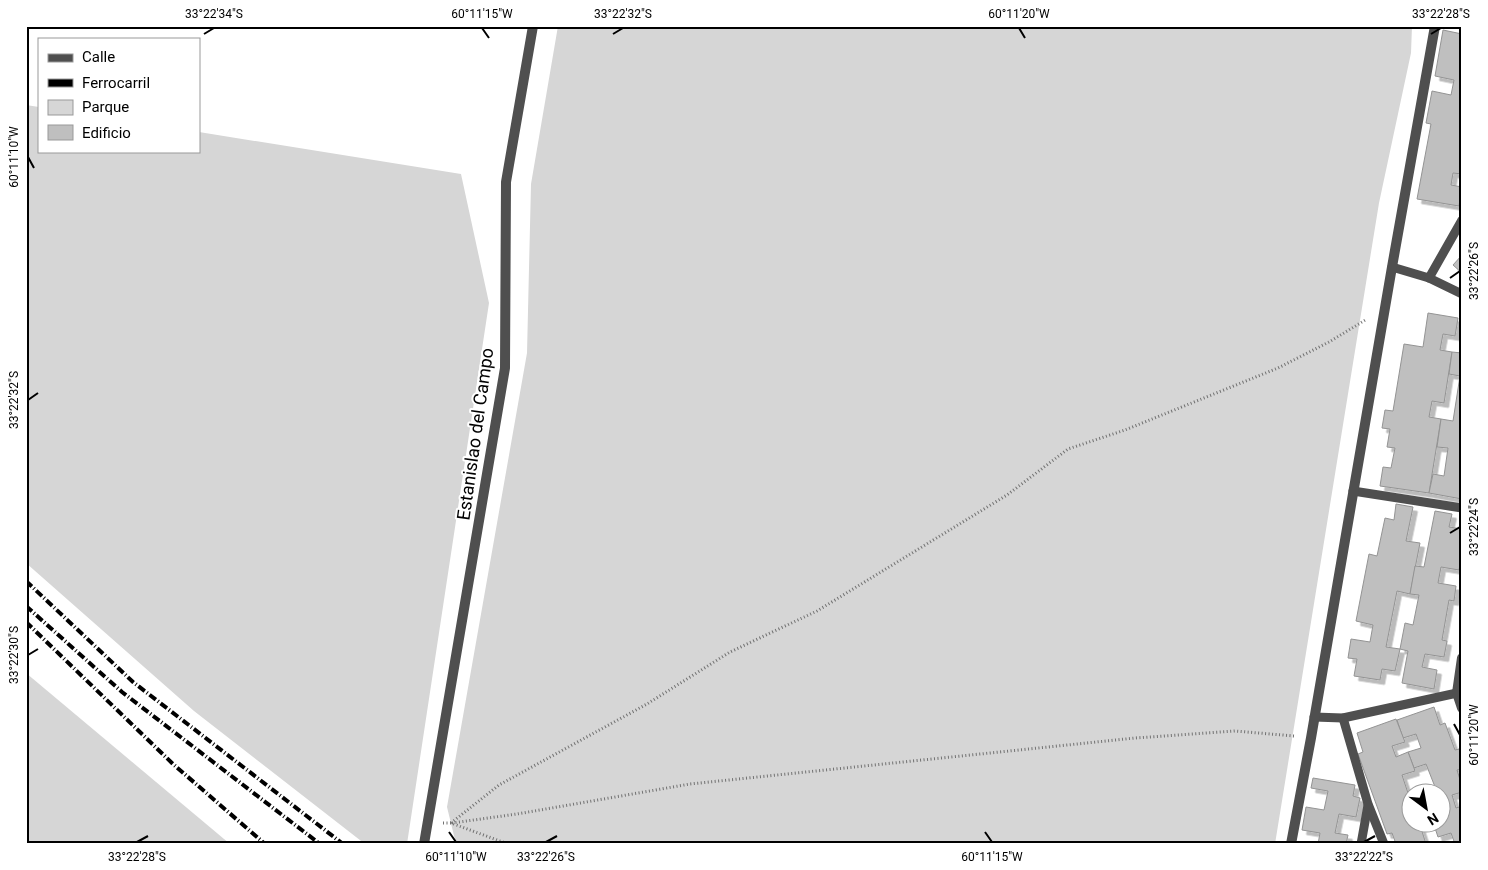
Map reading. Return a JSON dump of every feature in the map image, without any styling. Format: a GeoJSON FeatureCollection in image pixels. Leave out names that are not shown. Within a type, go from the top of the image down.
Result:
{"type":"FeatureCollection","features":[{"type":"Feature","properties":{"kind":"street","name":"Estanislao del Campo"},"geometry":{"type":"LineString","coordinates":[[424,844],[505,368],[506,182],[534,26]]}},
{"type":"Feature","properties":{"kind":"street"},"geometry":{"type":"LineString","coordinates":[[1292,844],[1384,309],[1435,26]]}},
{"type":"Feature","properties":{"kind":"street"},"geometry":{"type":"LineString","coordinates":[[1462,658],[1457,693],[1462,708]]}},
{"type":"Feature","properties":{"kind":"lane"},"geometry":{"type":"LineString","coordinates":[[1429,278],[1462,220]]}},
{"type":"Feature","properties":{"kind":"lane"},"geometry":{"type":"LineString","coordinates":[[1392,267],[1429,278],[1462,294]]}},
{"type":"Feature","properties":{"kind":"lane"},"geometry":{"type":"LineString","coordinates":[[1353,491],[1462,508]]}},
{"type":"Feature","properties":{"kind":"lane"},"geometry":{"type":"LineString","coordinates":[[1314,717],[1343,718],[1457,693]]}},
{"type":"Feature","properties":{"kind":"lane"},"geometry":{"type":"LineString","coordinates":[[1343,718],[1368,804],[1384,844]]}},
{"type":"Feature","properties":{"kind":"lane"},"geometry":{"type":"LineString","coordinates":[[1361,844],[1368,804]]}},
{"type":"Feature","properties":{"kind":"path"},"geometry":{"type":"LineString","coordinates":[[451,823],[499,785],[647,704],[730,652],[817,612],[1007,495],[1068,449],[1124,430],[1278,368],[1329,342],[1384,309]]}},
{"type":"Feature","properties":{"kind":"path"},"geometry":{"type":"LineString","coordinates":[[427,824],[451,823],[517,814],[690,784],[1135,738],[1235,731],[1311,738]]}},
{"type":"Feature","properties":{"kind":"path"},"geometry":{"type":"LineString","coordinates":[[451,823],[508,844]]}},
{"type":"Feature","properties":{"kind":"green space"},"geometry":{"type":"Polygon","coordinates":[[[558,26],[1412,26],[1411,53],[1379,203],[1275,844],[456,844],[447,807],[527,353],[531,184],[558,26]]]}},
{"type":"Feature","properties":{"kind":"green space"},"geometry":{"type":"Polygon","coordinates":[[[26,105],[38,107],[38,152],[200,152],[200,132],[461,174],[489,303],[407,844],[365,844],[194,711],[26,563],[26,105]]]}},
{"type":"Feature","properties":{"kind":"green space"},"geometry":{"type":"Polygon","coordinates":[[[26,673],[230,844],[26,844],[26,673]]]}},
{"type":"Feature","properties":{"kind":"building"},"geometry":{"type":"Polygon","coordinates":[[[1443,30],[1462,34],[1462,174],[1453,173],[1451,185],[1462,187],[1459,206],[1417,199],[1431,124],[1426,123],[1432,91],[1451,95],[1454,80],[1435,76],[1443,30]]]}},
{"type":"Feature","properties":{"kind":"building"},"geometry":{"type":"Polygon","coordinates":[[[1462,255],[1462,273],[1453,265],[1462,255]]]}},
{"type":"Feature","properties":{"kind":"building"},"geometry":{"type":"Polygon","coordinates":[[[1428,313],[1458,318],[1455,336],[1443,334],[1440,350],[1452,352],[1444,403],[1432,401],[1429,417],[1441,419],[1429,493],[1380,486],[1383,467],[1391,468],[1395,448],[1387,447],[1390,429],[1382,428],[1385,410],[1393,411],[1404,344],[1423,347],[1428,313]]]}},
{"type":"Feature","properties":{"kind":"building"},"geometry":{"type":"Polygon","coordinates":[[[1452,352],[1462,353],[1462,499],[1429,493],[1433,474],[1444,476],[1448,448],[1437,447],[1441,419],[1453,421],[1460,376],[1449,374],[1452,352]]]}},
{"type":"Feature","properties":{"kind":"building"},"geometry":{"type":"Polygon","coordinates":[[[1396,504],[1413,507],[1406,541],[1420,543],[1410,594],[1397,591],[1386,647],[1400,649],[1395,671],[1382,669],[1380,680],[1354,676],[1357,659],[1348,658],[1351,639],[1370,642],[1373,625],[1356,621],[1369,554],[1377,556],[1385,518],[1394,520],[1396,504]]]}},
{"type":"Feature","properties":{"kind":"building"},"geometry":{"type":"Polygon","coordinates":[[[1435,511],[1452,514],[1449,527],[1462,529],[1462,554],[1459,570],[1441,567],[1438,583],[1456,586],[1454,601],[1449,600],[1442,640],[1447,641],[1444,657],[1425,654],[1422,667],[1437,670],[1434,689],[1402,683],[1408,651],[1400,649],[1405,623],[1413,625],[1419,595],[1410,594],[1415,566],[1424,567],[1435,511]]]}},
{"type":"Feature","properties":{"kind":"building"},"geometry":{"type":"Polygon","coordinates":[[[1434,707],[1440,725],[1445,723],[1455,750],[1459,749],[1462,758],[1462,769],[1457,770],[1462,792],[1452,795],[1456,808],[1462,806],[1462,844],[1455,844],[1451,833],[1438,837],[1436,832],[1450,832],[1450,782],[1433,782],[1426,764],[1414,768],[1408,752],[1421,748],[1416,734],[1403,738],[1397,720],[1434,707]]]}},
{"type":"Feature","properties":{"kind":"building"},"geometry":{"type":"Polygon","coordinates":[[[1396,719],[1405,742],[1392,746],[1396,757],[1408,752],[1415,771],[1402,775],[1404,782],[1400,782],[1400,832],[1422,832],[1426,844],[1396,844],[1392,833],[1387,834],[1358,754],[1363,752],[1357,733],[1396,719]]]}},
{"type":"Feature","properties":{"kind":"building"},"geometry":{"type":"Polygon","coordinates":[[[1313,778],[1355,785],[1353,796],[1360,798],[1356,817],[1339,814],[1335,833],[1348,835],[1346,844],[1318,844],[1320,833],[1302,830],[1306,807],[1324,810],[1328,791],[1311,788],[1313,778]]]}},
{"type":"Feature","properties":{"kind":"railway"},"geometry":{"type":"LineString","coordinates":[[26,581],[133,682],[343,844]]}},
{"type":"Feature","properties":{"kind":"railway"},"geometry":{"type":"LineString","coordinates":[[26,606],[122,692],[320,844]]}},
{"type":"Feature","properties":{"kind":"railway"},"geometry":{"type":"LineString","coordinates":[[26,622],[173,764],[265,844]]}}]}
